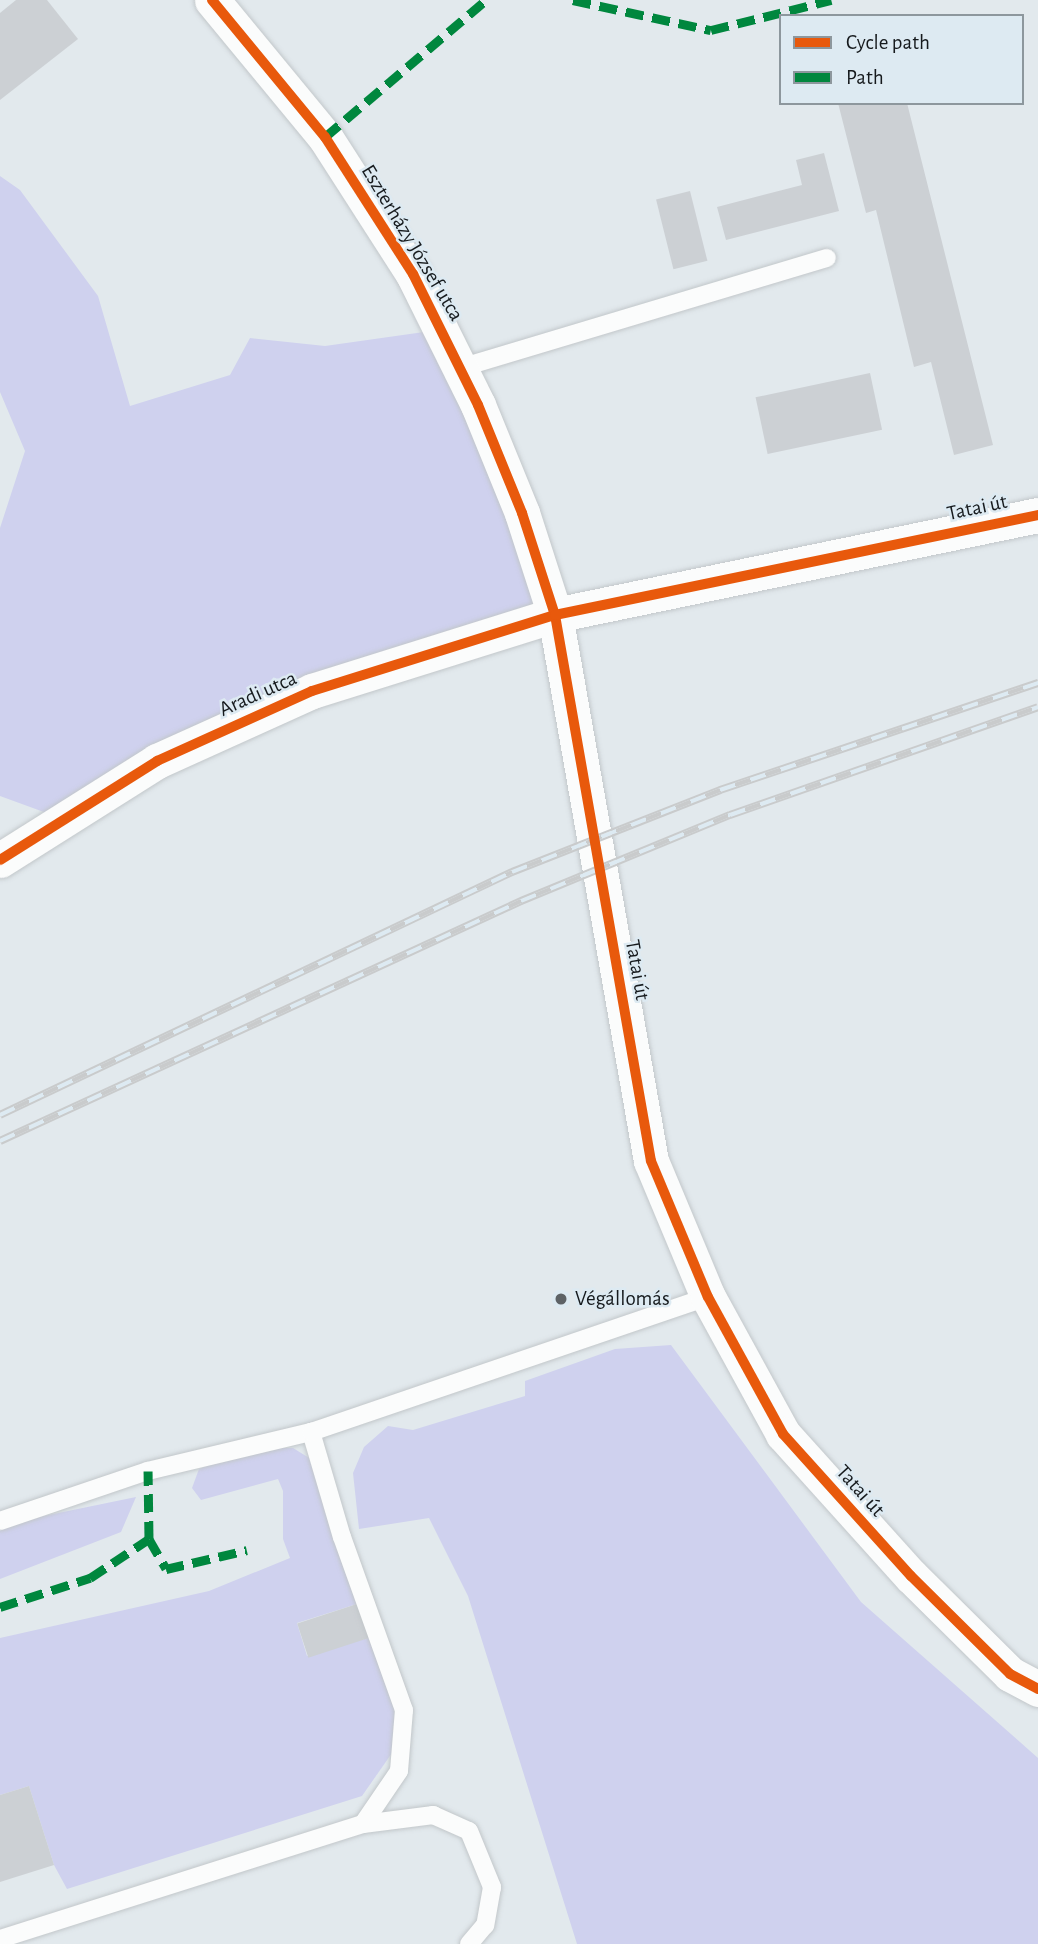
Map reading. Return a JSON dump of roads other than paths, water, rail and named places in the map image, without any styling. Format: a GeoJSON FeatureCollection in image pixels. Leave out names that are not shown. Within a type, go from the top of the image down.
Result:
{"type":"FeatureCollection","features":[{"type":"Feature","properties":{"kind":"street","name":"Eszterházy József utca"},"geometry":{"type":"LineString","coordinates":[[212,0],[275,73],[336,153],[418,284],[478,405],[522,513],[555,615]]}},
{"type":"Feature","properties":{"kind":"street","name":"Tatai út"},"geometry":{"type":"LineString","coordinates":[[1038,515],[555,615],[651,1161],[708,1297],[783,1434],[911,1576],[1010,1674],[1038,1689]]}},
{"type":"Feature","properties":{"kind":"street","name":"Aradi utca"},"geometry":{"type":"LineString","coordinates":[[0,860],[157,761],[312,691],[555,615]]}},
{"type":"Feature","properties":{"kind":"lane"},"geometry":{"type":"LineString","coordinates":[[460,368],[827,258]]}},
{"type":"Feature","properties":{"kind":"lane"},"geometry":{"type":"LineString","coordinates":[[0,1521],[148,1471],[311,1432],[708,1297]]}},
{"type":"Feature","properties":{"kind":"lane"},"geometry":{"type":"LineString","coordinates":[[311,1432],[342,1537],[404,1710],[399,1771],[363,1824]]}},
{"type":"Feature","properties":{"kind":"lane"},"geometry":{"type":"LineString","coordinates":[[0,1939],[363,1824],[433,1815],[469,1831],[492,1887],[485,1926],[491,1944]]}},
{"type":"Feature","properties":{"kind":"lane"},"geometry":{"type":"LineString","coordinates":[[469,1944],[485,1926]]}},
{"type":"Feature","properties":{"kind":"railway"},"geometry":{"type":"LineString","coordinates":[[0,1115],[512,872],[720,790],[1038,683]]}},
{"type":"Feature","properties":{"kind":"railway"},"geometry":{"type":"LineString","coordinates":[[0,1141],[521,901],[730,815],[1038,707]]}},
{"type":"Feature","properties":{"kind":"place","name":"Végállomás"},"geometry":{"type":"Point","coordinates":[561,1299]}}]}
